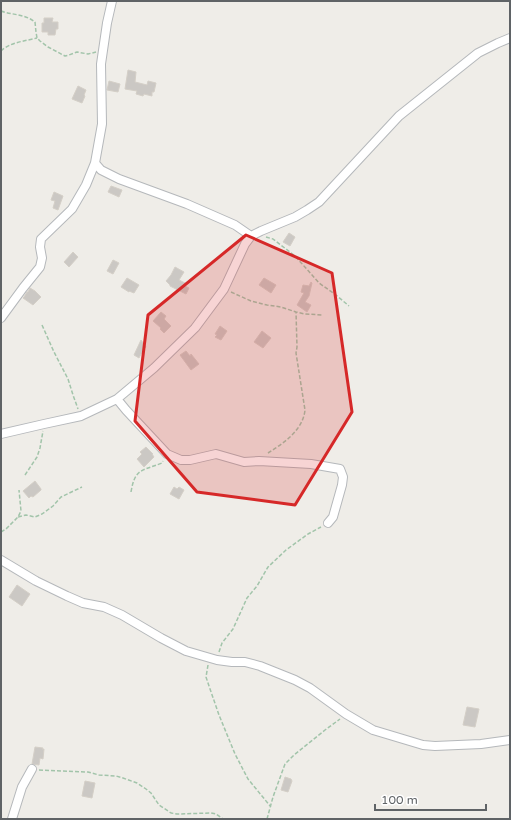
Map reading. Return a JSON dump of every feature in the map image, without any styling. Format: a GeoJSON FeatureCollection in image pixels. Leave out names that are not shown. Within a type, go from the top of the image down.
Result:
{"type":"FeatureCollection","features":[{"type":"Feature","properties":{"kind":"street"},"geometry":{"type":"LineString","coordinates":[[1,318],[40,267],[42,258],[40,247],[41,239],[72,209],[86,185],[95,163],[102,124],[101,64],[112,1]]}},
{"type":"Feature","properties":{"kind":"street"},"geometry":{"type":"LineString","coordinates":[[1,434],[81,416],[117,398],[154,368],[195,328],[224,289],[245,244],[254,235],[295,217],[320,202],[399,116],[478,53],[510,38]]}},
{"type":"Feature","properties":{"kind":"street"},"geometry":{"type":"LineString","coordinates":[[95,163],[100,170],[119,179],[235,224],[254,235]]}},
{"type":"Feature","properties":{"kind":"street"},"geometry":{"type":"LineString","coordinates":[[117,398],[126,410],[167,454],[181,460],[190,460],[216,454],[244,462],[259,461],[311,464],[340,469],[342,485],[333,517],[328,523]]}},
{"type":"Feature","properties":{"kind":"street"},"geometry":{"type":"LineString","coordinates":[[1,560],[36,581],[67,596],[83,603],[104,607],[122,615],[186,651],[213,659],[232,662],[245,662],[280,674],[310,688],[346,714],[373,730],[423,745],[435,746],[468,745],[510,740]]}},
{"type":"Feature","properties":{"kind":"street"},"geometry":{"type":"LineString","coordinates":[[12,819],[22,787],[32,769]]}},
{"type":"Feature","properties":{"kind":"path"},"geometry":{"type":"LineString","coordinates":[[1,11],[24,16],[35,22],[37,38],[48,47],[65,56],[77,52],[88,54],[103,49]]}},
{"type":"Feature","properties":{"kind":"path"},"geometry":{"type":"LineString","coordinates":[[1,51],[4,48],[16,43],[37,38]]}},
{"type":"Feature","properties":{"kind":"path"},"geometry":{"type":"LineString","coordinates":[[254,235],[273,239],[296,257],[319,283],[349,306]]}},
{"type":"Feature","properties":{"kind":"path"},"geometry":{"type":"LineString","coordinates":[[224,289],[251,301],[305,314],[323,315]]}},
{"type":"Feature","properties":{"kind":"path"},"geometry":{"type":"LineString","coordinates":[[259,461],[282,445],[294,433],[304,417],[305,410],[296,353],[296,312]]}},
{"type":"Feature","properties":{"kind":"path"},"geometry":{"type":"LineString","coordinates":[[42,325],[68,379],[81,416]]}},
{"type":"Feature","properties":{"kind":"path"},"geometry":{"type":"LineString","coordinates":[[25,475],[37,457],[44,424]]}},
{"type":"Feature","properties":{"kind":"path"},"geometry":{"type":"LineString","coordinates":[[132,492],[134,478],[141,470],[162,463],[167,454]]}},
{"type":"Feature","properties":{"kind":"path"},"geometry":{"type":"LineString","coordinates":[[18,517],[26,515],[35,517],[42,514],[53,506],[61,497],[82,487]]}},
{"type":"Feature","properties":{"kind":"path"},"geometry":{"type":"LineString","coordinates":[[1,532],[18,517],[21,511],[20,490]]}},
{"type":"Feature","properties":{"kind":"path"},"geometry":{"type":"LineString","coordinates":[[271,807],[248,779],[235,754],[207,680],[207,672],[222,644],[233,629],[247,598],[257,586],[268,567],[286,550],[308,534],[316,531],[328,523]]}},
{"type":"Feature","properties":{"kind":"path"},"geometry":{"type":"LineString","coordinates":[[267,819],[285,764],[324,730],[346,714]]}},
{"type":"Feature","properties":{"kind":"path"},"geometry":{"type":"LineString","coordinates":[[32,769],[88,772],[98,775],[116,776],[137,783],[151,793],[160,805],[171,813],[211,813],[216,814],[223,819]]}},
{"type":"Feature","properties":{"kind":"highlighted area"},"geometry":{"type":"Polygon","coordinates":[[[246,235],[332,273],[352,412],[295,505],[197,492],[135,421],[148,315],[246,235]]]}},
{"type":"Feature","properties":{"kind":"building"},"geometry":{"type":"Polygon","coordinates":[[[44,18],[53,18],[52,22],[58,22],[58,29],[56,29],[55,35],[48,35],[48,32],[42,32],[42,23],[44,23],[44,18]]]}},
{"type":"Feature","properties":{"kind":"building"},"geometry":{"type":"Polygon","coordinates":[[[128,70],[136,72],[135,82],[147,85],[148,81],[156,83],[152,96],[144,94],[143,96],[136,94],[137,91],[125,89],[128,70]]]}},
{"type":"Feature","properties":{"kind":"building"},"geometry":{"type":"Polygon","coordinates":[[[109,81],[120,84],[118,92],[107,90],[109,81]]]}},
{"type":"Feature","properties":{"kind":"building"},"geometry":{"type":"Polygon","coordinates":[[[78,86],[86,90],[82,103],[72,99],[78,86]]]}},
{"type":"Feature","properties":{"kind":"building"},"geometry":{"type":"Polygon","coordinates":[[[111,186],[122,190],[119,197],[108,192],[111,186]]]}},
{"type":"Feature","properties":{"kind":"building"},"geometry":{"type":"Polygon","coordinates":[[[54,192],[63,196],[58,210],[53,208],[55,201],[51,200],[54,192]]]}},
{"type":"Feature","properties":{"kind":"building"},"geometry":{"type":"Polygon","coordinates":[[[289,233],[295,237],[290,246],[283,242],[289,233]]]}},
{"type":"Feature","properties":{"kind":"building"},"geometry":{"type":"Polygon","coordinates":[[[73,252],[78,257],[69,267],[64,262],[73,252]]]}},
{"type":"Feature","properties":{"kind":"building"},"geometry":{"type":"Polygon","coordinates":[[[113,260],[119,263],[113,274],[107,271],[113,260]]]}},
{"type":"Feature","properties":{"kind":"building"},"geometry":{"type":"Polygon","coordinates":[[[175,267],[184,272],[179,280],[185,283],[183,285],[189,288],[186,294],[170,286],[166,281],[175,267]]]}},
{"type":"Feature","properties":{"kind":"building"},"geometry":{"type":"Polygon","coordinates":[[[127,278],[139,285],[134,293],[121,287],[127,278]]]}},
{"type":"Feature","properties":{"kind":"building"},"geometry":{"type":"Polygon","coordinates":[[[264,278],[276,285],[271,293],[259,285],[264,278]]]}},
{"type":"Feature","properties":{"kind":"building"},"geometry":{"type":"Polygon","coordinates":[[[311,282],[309,296],[305,302],[311,305],[307,312],[297,305],[304,293],[301,292],[303,285],[309,286],[311,282]]]}},
{"type":"Feature","properties":{"kind":"building"},"geometry":{"type":"Polygon","coordinates":[[[30,288],[41,297],[33,305],[23,298],[30,288]]]}},
{"type":"Feature","properties":{"kind":"building"},"geometry":{"type":"Polygon","coordinates":[[[161,312],[166,316],[164,319],[171,326],[164,333],[153,321],[161,312]]]}},
{"type":"Feature","properties":{"kind":"building"},"geometry":{"type":"Polygon","coordinates":[[[220,326],[227,331],[221,340],[215,337],[217,335],[215,334],[220,326]]]}},
{"type":"Feature","properties":{"kind":"building"},"geometry":{"type":"Polygon","coordinates":[[[262,331],[271,338],[263,348],[254,342],[262,331]]]}},
{"type":"Feature","properties":{"kind":"building"},"geometry":{"type":"Polygon","coordinates":[[[141,340],[146,347],[139,358],[134,355],[141,340]]]}},
{"type":"Feature","properties":{"kind":"building"},"geometry":{"type":"Polygon","coordinates":[[[186,351],[190,356],[191,354],[199,364],[191,370],[180,355],[186,351]]]}},
{"type":"Feature","properties":{"kind":"building"},"geometry":{"type":"Polygon","coordinates":[[[146,447],[154,457],[144,467],[137,459],[142,454],[140,452],[146,447]]]}},
{"type":"Feature","properties":{"kind":"building"},"geometry":{"type":"Polygon","coordinates":[[[35,481],[41,490],[33,497],[31,496],[29,498],[23,491],[35,481]]]}},
{"type":"Feature","properties":{"kind":"building"},"geometry":{"type":"Polygon","coordinates":[[[174,487],[177,489],[179,487],[184,490],[179,499],[170,494],[174,487]]]}},
{"type":"Feature","properties":{"kind":"building"},"geometry":{"type":"Polygon","coordinates":[[[17,585],[30,594],[22,606],[9,597],[17,585]]]}},
{"type":"Feature","properties":{"kind":"building"},"geometry":{"type":"Polygon","coordinates":[[[467,707],[479,709],[475,727],[463,725],[467,707]]]}},
{"type":"Feature","properties":{"kind":"building"},"geometry":{"type":"Polygon","coordinates":[[[35,747],[44,749],[43,759],[40,758],[39,765],[32,764],[35,747]]]}},
{"type":"Feature","properties":{"kind":"building"},"geometry":{"type":"Polygon","coordinates":[[[285,777],[291,779],[292,781],[288,792],[281,790],[285,777]]]}},
{"type":"Feature","properties":{"kind":"building"},"geometry":{"type":"Polygon","coordinates":[[[85,781],[95,783],[92,798],[82,796],[85,781]]]}}]}
